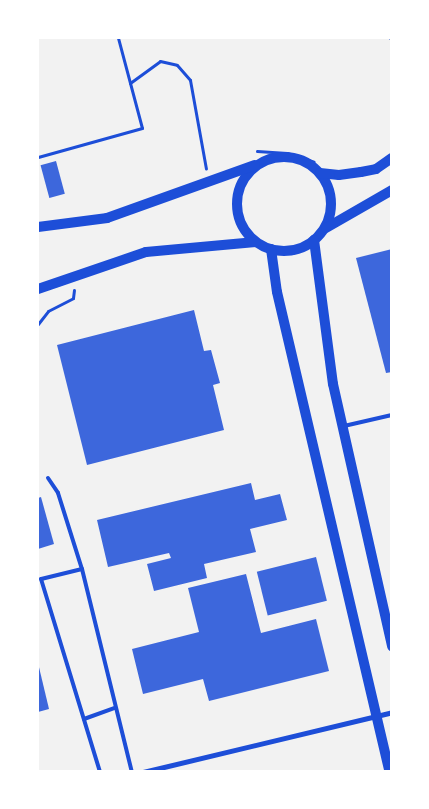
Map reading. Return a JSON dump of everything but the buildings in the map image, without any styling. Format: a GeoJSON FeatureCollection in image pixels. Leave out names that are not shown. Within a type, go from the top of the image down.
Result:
{"type":"FeatureCollection","features":[{"type":"Feature","properties":{"kind":"main road"},"geometry":{"type":"LineString","coordinates":[[38,227],[107,218],[276,157],[292,158],[320,173],[340,175],[376,168],[392,158]]}},
{"type":"Feature","properties":{"kind":"main road"},"geometry":{"type":"LineString","coordinates":[[261,163],[249,172],[237,201],[238,216],[245,231],[256,242],[271,249],[301,248],[315,240],[332,222],[392,190]]}},
{"type":"Feature","properties":{"kind":"main road"},"geometry":{"type":"LineString","coordinates":[[320,173],[331,200],[330,214],[315,240],[333,384],[392,646]]}},
{"type":"Feature","properties":{"kind":"main road"},"geometry":{"type":"LineString","coordinates":[[38,289],[146,252],[256,242]]}},
{"type":"Feature","properties":{"kind":"main road"},"geometry":{"type":"LineString","coordinates":[[271,249],[278,292],[390,772]]}},
{"type":"Feature","properties":{"kind":"street"},"geometry":{"type":"LineString","coordinates":[[143,772],[392,712]]}},
{"type":"Feature","properties":{"kind":"lane"},"geometry":{"type":"LineString","coordinates":[[342,426],[392,415]]}},
{"type":"Feature","properties":{"kind":"lane"},"geometry":{"type":"LineString","coordinates":[[48,478],[58,493],[82,569],[114,708],[132,772]]}},
{"type":"Feature","properties":{"kind":"lane"},"geometry":{"type":"LineString","coordinates":[[82,569],[41,579],[100,772]]}},
{"type":"Feature","properties":{"kind":"lane"},"geometry":{"type":"LineString","coordinates":[[84,719],[114,708]]}},
{"type":"Feature","properties":{"kind":"path"},"geometry":{"type":"LineString","coordinates":[[38,157],[142,128],[118,38]]}},
{"type":"Feature","properties":{"kind":"path"},"geometry":{"type":"LineString","coordinates":[[130,83],[160,61],[177,65],[190,80],[207,172]]}},
{"type":"Feature","properties":{"kind":"path"},"geometry":{"type":"LineString","coordinates":[[38,324],[48,311],[73,298],[75,293],[70,278]]}}]}
